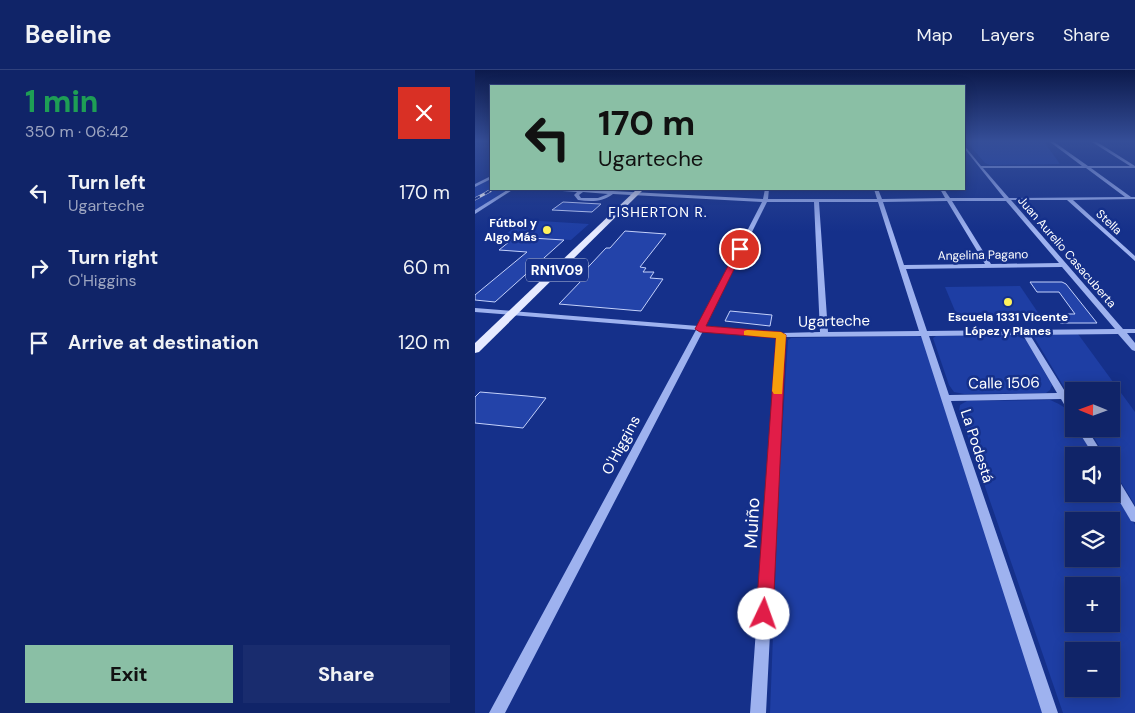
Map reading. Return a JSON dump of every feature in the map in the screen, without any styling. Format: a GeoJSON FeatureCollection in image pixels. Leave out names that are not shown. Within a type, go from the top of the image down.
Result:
{"type":"FeatureCollection","features":[{"type":"Feature","properties":{"kind":"main road","name":"RN1V09"},"geometry":{"type":"LineString","coordinates":[[475,349],[639,191]]}},
{"type":"Feature","properties":{"kind":"street","name":"Juan Aurelio Casacuberta"},"geometry":{"type":"LineString","coordinates":[[984,172],[1135,348]]}},
{"type":"Feature","properties":{"kind":"street"},"geometry":{"type":"LineString","coordinates":[[1094,172],[1135,202]]}},
{"type":"Feature","properties":{"kind":"street"},"geometry":{"type":"LineString","coordinates":[[475,186],[490,178]]}},
{"type":"Feature","properties":{"kind":"street"},"geometry":{"type":"LineString","coordinates":[[475,212],[510,190]]}},
{"type":"Feature","properties":{"kind":"street"},"geometry":{"type":"LineString","coordinates":[[565,190],[639,191],[692,197],[816,201],[1132,198]]}},
{"type":"Feature","properties":{"kind":"street"},"geometry":{"type":"LineString","coordinates":[[692,197],[698,190]]}},
{"type":"Feature","properties":{"kind":"street","name":"O'Higgins"},"geometry":{"type":"LineString","coordinates":[[497,713],[700,329],[765,200],[767,190]]}},
{"type":"Feature","properties":{"kind":"street","name":"La Podestá"},"geometry":{"type":"LineString","coordinates":[[876,190],[1050,713]]}},
{"type":"Feature","properties":{"kind":"street"},"geometry":{"type":"LineString","coordinates":[[943,190],[989,266]]}},
{"type":"Feature","properties":{"kind":"street"},"geometry":{"type":"LineString","coordinates":[[582,191],[576,195],[580,199],[600,200],[607,198],[613,192]]}},
{"type":"Feature","properties":{"kind":"street","name":"Stella"},"geometry":{"type":"LineString","coordinates":[[1069,199],[1135,259]]}},
{"type":"Feature","properties":{"kind":"street"},"geometry":{"type":"LineString","coordinates":[[816,201],[824,335]]}},
{"type":"Feature","properties":{"kind":"street","name":"Angelina Pagano"},"geometry":{"type":"LineString","coordinates":[[902,267],[1064,265]]}},
{"type":"Feature","properties":{"kind":"street","name":"Ugarteche"},"geometry":{"type":"LineString","coordinates":[[475,310],[781,335],[1135,331]]}},
{"type":"Feature","properties":{"kind":"street"},"geometry":{"type":"LineString","coordinates":[[1025,332],[1065,400]]}},
{"type":"Feature","properties":{"kind":"street","name":"Muiño"},"geometry":{"type":"LineString","coordinates":[[759,713],[781,335]]}},
{"type":"Feature","properties":{"kind":"street","name":"Calle 1506"},"geometry":{"type":"LineString","coordinates":[[945,398],[1062,396]]}},
{"type":"Feature","properties":{"kind":"street"},"geometry":{"type":"LineString","coordinates":[[1120,492],[1135,517]]}},
{"type":"Feature","properties":{"kind":"shaded area"},"geometry":{"type":"Polygon","coordinates":[[[490,178],[490,190],[510,190],[475,212],[475,186],[490,178]]]}},
{"type":"Feature","properties":{"kind":"shaded area","name":"Fútbol y Algo Más"},"geometry":{"type":"Polygon","coordinates":[[[524,220],[589,224],[571,240],[503,236],[524,220]]]}},
{"type":"Feature","properties":{"kind":"shaded area"},"geometry":{"type":"Polygon","coordinates":[[[1020,286],[1041,317],[958,318],[945,287],[1020,286]]]}},
{"type":"Feature","properties":{"kind":"shaded area"},"geometry":{"type":"Polygon","coordinates":[[[1078,334],[1113,382],[1065,382],[1065,389],[1034,337],[1037,335],[1078,334]]]}},
{"type":"Feature","properties":{"kind":"shaded area"},"geometry":{"type":"Polygon","coordinates":[[[1016,335],[1026,340],[1052,385],[1050,390],[1046,393],[964,394],[954,392],[949,385],[933,338],[936,336],[1016,335]]]}},
{"type":"Feature","properties":{"kind":"shaded area"},"geometry":{"type":"Polygon","coordinates":[[[922,337],[1043,713],[770,713],[779,481],[788,340],[791,338],[922,337]]]}},
{"type":"Feature","properties":{"kind":"shaded area"},"geometry":{"type":"Polygon","coordinates":[[[1120,391],[1135,412],[1135,505],[1120,481],[1120,447],[1100,447],[1094,438],[1120,438],[1120,391]]]}},
{"type":"Feature","properties":{"kind":"shaded area"},"geometry":{"type":"Polygon","coordinates":[[[1050,400],[1064,407],[1065,438],[1084,438],[1089,447],[1065,447],[1065,502],[1120,502],[1120,499],[1135,525],[1135,713],[1063,713],[959,411],[960,405],[967,401],[1050,400]]]}},
{"type":"Feature","properties":{"kind":"building"},"geometry":{"type":"Polygon","coordinates":[[[563,202],[601,204],[592,212],[552,210],[563,202]]]}},
{"type":"Feature","properties":{"kind":"building"},"geometry":{"type":"Polygon","coordinates":[[[625,231],[666,234],[640,267],[646,268],[643,272],[654,272],[650,278],[663,279],[641,311],[559,304],[582,280],[576,280],[625,231]]]}},
{"type":"Feature","properties":{"kind":"building"},"geometry":{"type":"Polygon","coordinates":[[[515,237],[564,240],[495,302],[475,300],[475,295],[527,252],[499,250],[515,237]]]}},
{"type":"Feature","properties":{"kind":"building"},"geometry":{"type":"Polygon","coordinates":[[[1030,282],[1062,282],[1066,284],[1097,323],[1060,323],[1054,314],[1075,314],[1059,292],[1037,292],[1030,282]]]}},
{"type":"Feature","properties":{"kind":"building"},"geometry":{"type":"Polygon","coordinates":[[[730,311],[772,315],[770,326],[725,321],[730,311]]]}},
{"type":"Feature","properties":{"kind":"building"},"geometry":{"type":"Polygon","coordinates":[[[480,392],[546,398],[523,428],[475,423],[475,397],[480,392]]]}},
{"type":"Feature","properties":{"kind":"railway"},"geometry":{"type":"LineString","coordinates":[[487,192],[491,190]]}},
{"type":"Feature","properties":{"kind":"railway"},"geometry":{"type":"LineString","coordinates":[[475,199],[490,191]]}},
{"type":"Feature","properties":{"kind":"slow traffic"},"geometry":{"type":"LineString","coordinates":[[747,333],[781,335],[778,391]]}},
{"type":"Feature","properties":{"kind":"place","name":"Fútbol y Algo Más"},"geometry":{"type":"Point","coordinates":[547,230]}},
{"type":"Feature","properties":{"kind":"place","name":"Escuela 1331 Vicente López y Planes"},"geometry":{"type":"Point","coordinates":[1008,302]}},
{"type":"Feature","properties":{"kind":"district","name":"FISHERTON R."},"geometry":{"type":"Point","coordinates":[658,212]}},
{"type":"Feature","properties":{"kind":"route"},"geometry":{"type":"LineString","coordinates":[[740,249],[700,329],[781,335],[764,614]]}}]}
